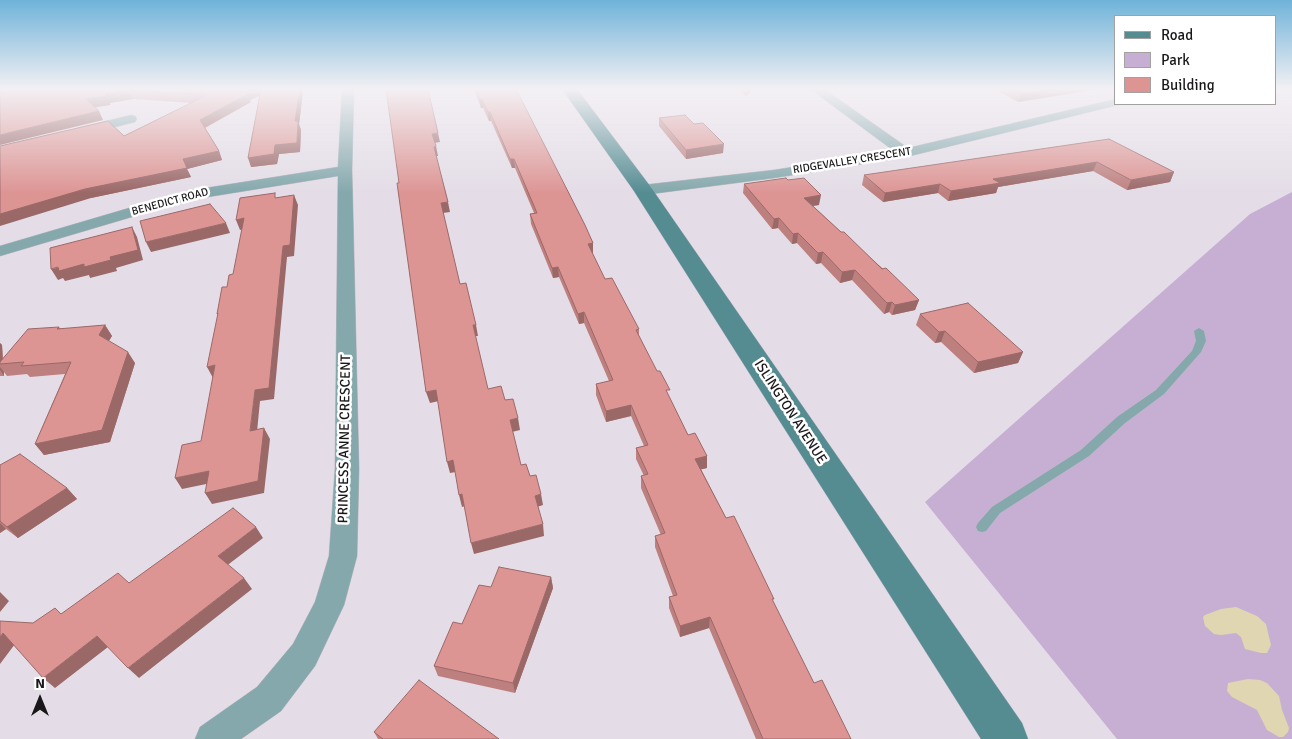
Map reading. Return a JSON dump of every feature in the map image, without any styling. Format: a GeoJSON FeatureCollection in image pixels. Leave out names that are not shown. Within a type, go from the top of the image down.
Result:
{"type":"FeatureCollection","features":[{"type":"Feature","properties":{"kind":"main road","name":"ISLINGTON AVENUE"},"geometry":{"type":"LineString","coordinates":[[594,123],[643,190],[1006,739]]}},
{"type":"Feature","properties":{"kind":"street"},"geometry":{"type":"LineString","coordinates":[[66,135],[113,123]]}},
{"type":"Feature","properties":{"kind":"street","name":"PRINCESS ANNE CRESCENT"},"geometry":{"type":"LineString","coordinates":[[212,739],[269,699],[304,655],[329,605],[343,556],[347,469],[345,170],[347,123]]}},
{"type":"Feature","properties":{"kind":"street"},"geometry":{"type":"LineString","coordinates":[[864,123],[906,153]]}},
{"type":"Feature","properties":{"kind":"street","name":"RIDGEVALLEY CRESCENT"},"geometry":{"type":"LineString","coordinates":[[643,190],[774,174],[906,153],[1030,123]]}},
{"type":"Feature","properties":{"kind":"street","name":"BENEDICT ROAD"},"geometry":{"type":"LineString","coordinates":[[0,251],[186,196],[345,170]]}},
{"type":"Feature","properties":{"kind":"lane"},"geometry":{"type":"LineString","coordinates":[[982,527],[996,510],[1085,453],[1121,420],[1160,392],[1196,352],[1201,341],[1199,331]]}},
{"type":"Feature","properties":{"kind":"green space"},"geometry":{"type":"Polygon","coordinates":[[[1292,192],[1292,739],[1117,739],[925,502],[1250,214],[1292,192]]]}},
{"type":"Feature","properties":{"kind":"sand"},"geometry":{"type":"Polygon","coordinates":[[[1236,607],[1257,616],[1266,624],[1271,645],[1267,653],[1245,649],[1241,637],[1236,633],[1214,634],[1205,626],[1203,617],[1205,615],[1221,609],[1236,607]]]}},
{"type":"Feature","properties":{"kind":"sand"},"geometry":{"type":"Polygon","coordinates":[[[1248,679],[1267,683],[1279,696],[1289,728],[1283,737],[1279,737],[1267,730],[1257,710],[1232,697],[1227,691],[1228,683],[1248,679]]]}},
{"type":"Feature","properties":{"kind":"building"},"geometry":{"type":"Polygon","coordinates":[[[0,123],[47,123],[0,135],[0,123]]]}},
{"type":"Feature","properties":{"kind":"building"},"geometry":{"type":"Polygon","coordinates":[[[97,123],[111,123],[124,136],[149,123],[202,123],[219,151],[183,159],[187,168],[85,189],[0,214],[0,146],[97,123]]]}},
{"type":"Feature","properties":{"kind":"building"},"geometry":{"type":"Polygon","coordinates":[[[255,123],[298,123],[297,143],[275,145],[274,154],[248,158],[255,123]]]}},
{"type":"Feature","properties":{"kind":"building"},"geometry":{"type":"Polygon","coordinates":[[[391,123],[436,123],[438,133],[432,134],[436,146],[434,147],[448,202],[441,203],[460,284],[466,283],[476,325],[473,325],[488,389],[501,386],[505,400],[513,399],[518,418],[510,420],[521,465],[526,464],[530,476],[536,475],[541,494],[535,496],[543,524],[471,543],[462,494],[459,495],[453,460],[447,462],[436,390],[426,392],[397,183],[399,183],[391,123]]]}},
{"type":"Feature","properties":{"kind":"building"},"geometry":{"type":"Polygon","coordinates":[[[495,123],[533,123],[585,225],[593,243],[588,244],[605,279],[612,278],[639,329],[636,330],[657,371],[660,371],[670,390],[666,390],[688,435],[695,433],[707,456],[695,459],[726,518],[734,516],[774,599],[772,599],[814,683],[822,680],[851,739],[763,739],[710,617],[680,626],[669,597],[677,595],[655,536],[665,533],[641,476],[648,474],[636,448],[648,445],[631,405],[606,411],[596,384],[613,380],[584,312],[578,314],[558,267],[552,268],[530,214],[537,213],[514,159],[510,159],[495,123]]]}},
{"type":"Feature","properties":{"kind":"building"},"geometry":{"type":"Polygon","coordinates":[[[664,123],[703,123],[724,144],[686,150],[664,123]]]}},
{"type":"Feature","properties":{"kind":"building"},"geometry":{"type":"Polygon","coordinates":[[[1109,139],[1174,172],[1131,180],[1097,162],[993,179],[1000,183],[951,191],[940,184],[885,193],[864,175],[1109,139]]]}},
{"type":"Feature","properties":{"kind":"building"},"geometry":{"type":"Polygon","coordinates":[[[786,178],[788,180],[804,178],[821,195],[804,198],[841,232],[844,232],[882,269],[886,268],[919,300],[895,305],[892,302],[887,303],[855,270],[842,272],[823,252],[818,253],[798,233],[793,234],[779,218],[774,219],[744,184],[786,178]]]}},
{"type":"Feature","properties":{"kind":"building"},"geometry":{"type":"Polygon","coordinates":[[[275,193],[275,198],[294,195],[290,245],[283,246],[269,388],[255,390],[250,431],[264,428],[258,481],[205,493],[209,471],[175,478],[182,445],[201,441],[215,365],[207,367],[222,287],[227,287],[229,275],[233,274],[244,218],[236,220],[240,198],[275,193]]]}},
{"type":"Feature","properties":{"kind":"building"},"geometry":{"type":"Polygon","coordinates":[[[210,204],[226,223],[146,242],[140,221],[210,204]]]}},
{"type":"Feature","properties":{"kind":"building"},"geometry":{"type":"Polygon","coordinates":[[[132,227],[138,250],[110,257],[111,260],[84,267],[84,264],[59,271],[58,267],[51,269],[50,248],[132,227]]]}},
{"type":"Feature","properties":{"kind":"building"},"geometry":{"type":"Polygon","coordinates":[[[968,303],[1023,352],[978,362],[945,331],[939,332],[920,314],[968,303]]]}},
{"type":"Feature","properties":{"kind":"building"},"geometry":{"type":"Polygon","coordinates":[[[105,325],[99,335],[128,352],[102,430],[35,444],[71,362],[21,366],[24,362],[0,364],[0,362],[28,329],[59,327],[57,329],[105,325]]]}},
{"type":"Feature","properties":{"kind":"building"},"geometry":{"type":"Polygon","coordinates":[[[20,454],[67,488],[7,527],[0,521],[0,465],[20,454]]]}},
{"type":"Feature","properties":{"kind":"building"},"geometry":{"type":"Polygon","coordinates":[[[233,508],[256,527],[218,556],[244,578],[128,668],[97,636],[43,678],[3,633],[0,637],[0,621],[33,623],[55,608],[61,614],[118,573],[129,583],[233,508]]]}},
{"type":"Feature","properties":{"kind":"building"},"geometry":{"type":"Polygon","coordinates":[[[499,567],[551,577],[513,683],[434,666],[453,622],[462,624],[479,585],[491,587],[499,567]]]}},
{"type":"Feature","properties":{"kind":"building"},"geometry":{"type":"Polygon","coordinates":[[[419,680],[499,739],[383,739],[374,732],[419,680]]]}}]}
